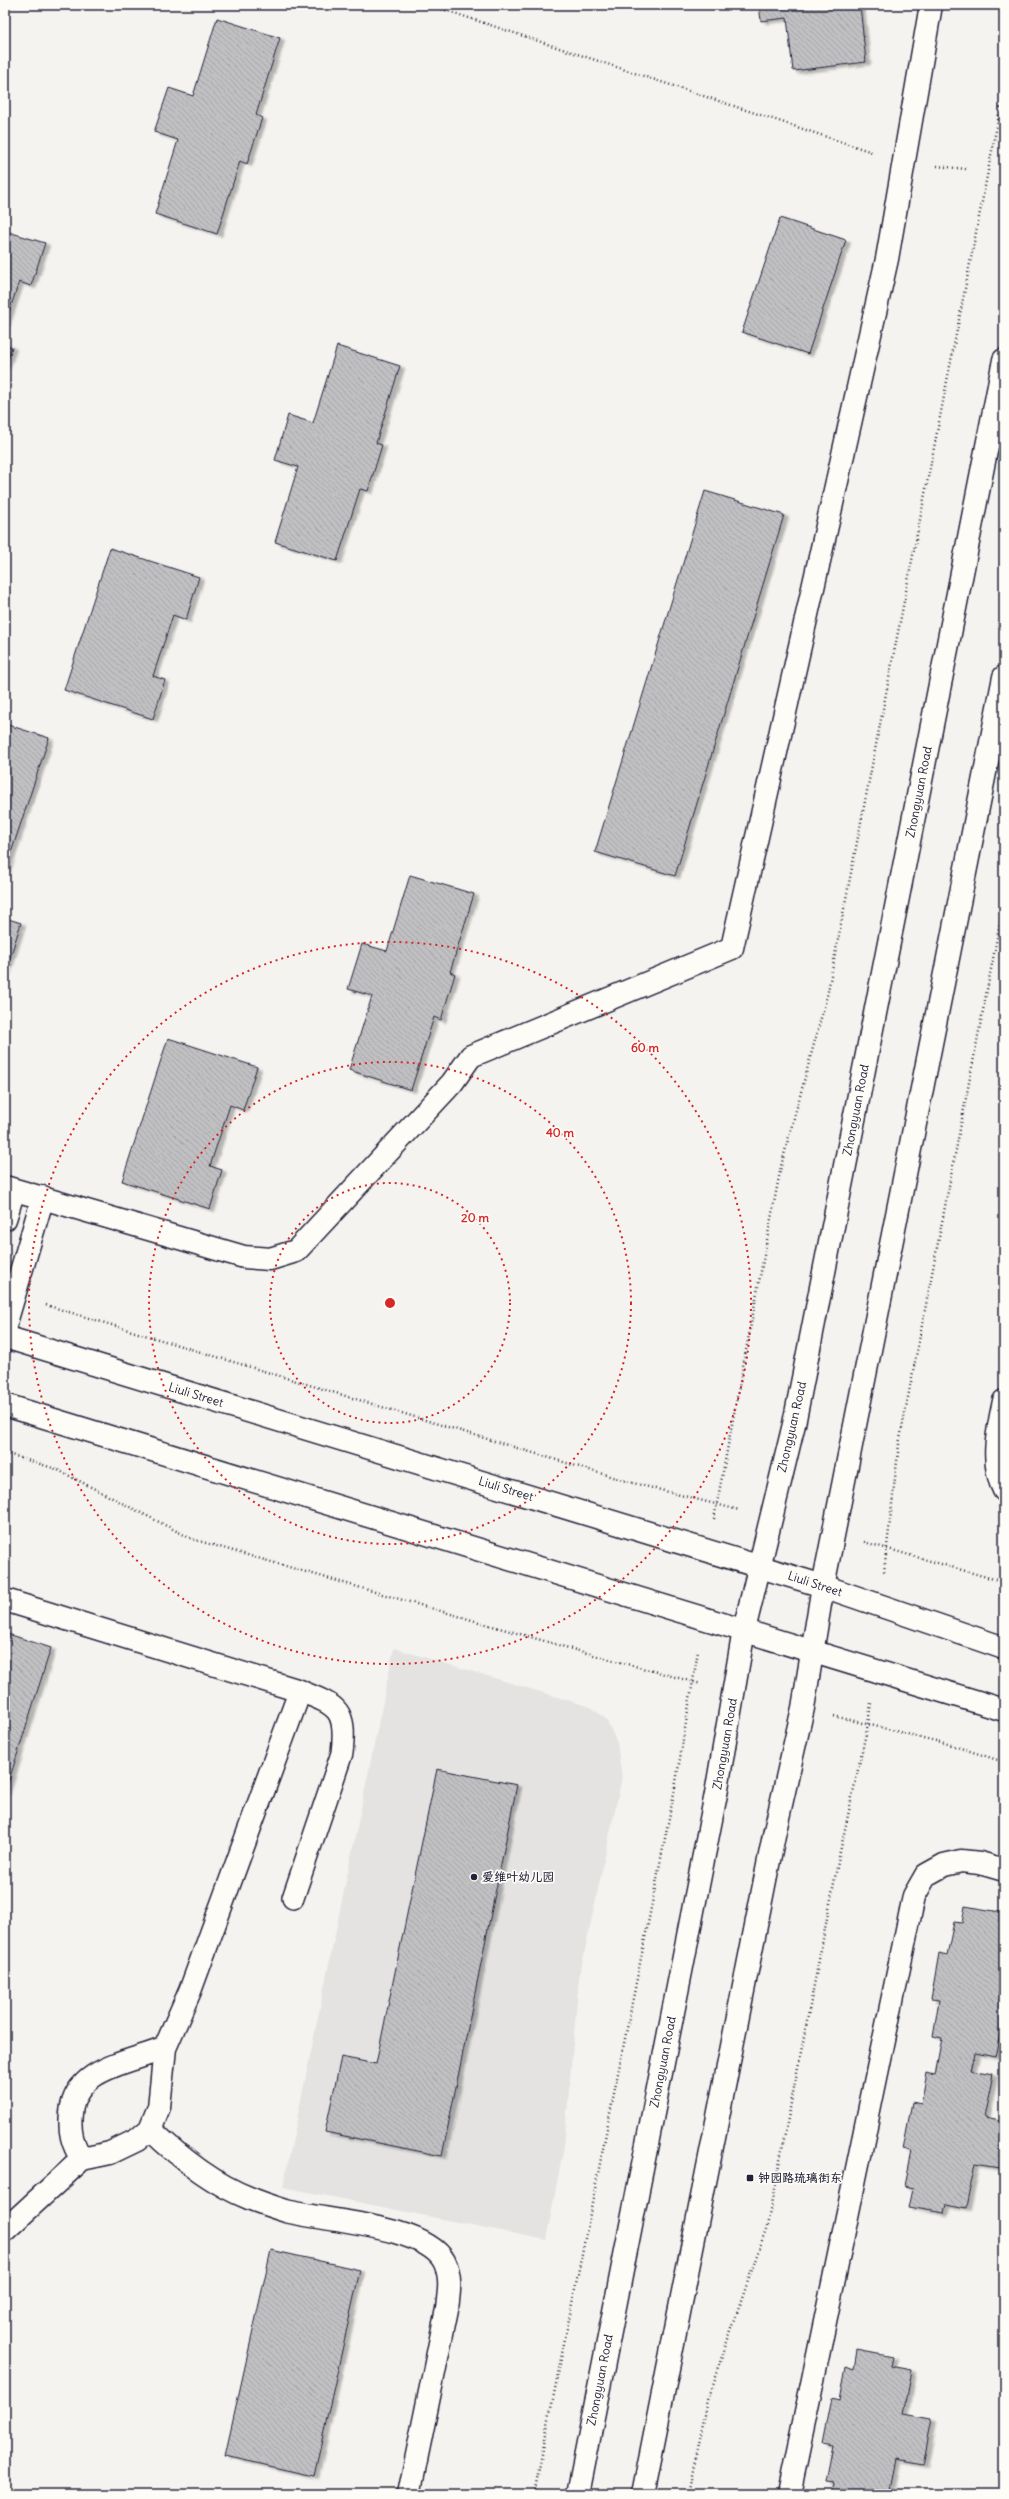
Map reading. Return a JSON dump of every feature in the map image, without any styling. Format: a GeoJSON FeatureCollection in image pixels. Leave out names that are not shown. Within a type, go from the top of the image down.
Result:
{"type":"FeatureCollection","features":[{"type":"Feature","properties":{"kind":"main road"},"geometry":{"type":"LineString","coordinates":[[5,1219],[9,1189],[43,1197],[244,1257],[270,1259],[296,1251],[452,1083],[471,1056],[732,948],[887,259],[932,5]]}},
{"type":"Feature","properties":{"kind":"main road","name":"Zhongyuan Road"},"geometry":{"type":"LineString","coordinates":[[578,2494],[716,1794],[744,1630],[798,1403],[1004,360]]}},
{"type":"Feature","properties":{"kind":"main road"},"geometry":{"type":"LineString","coordinates":[[643,2494],[772,1843],[803,1708],[814,1652],[823,1586],[835,1533],[1004,677]]}},
{"type":"Feature","properties":{"kind":"main road"},"geometry":{"type":"LineString","coordinates":[[5,1326],[43,1197]]}},
{"type":"Feature","properties":{"kind":"main road","name":"Liuli Street"},"geometry":{"type":"LineString","coordinates":[[5,1337],[823,1586],[1004,1648]]}},
{"type":"Feature","properties":{"kind":"main road"},"geometry":{"type":"LineString","coordinates":[[1004,1401],[997,1435],[996,1466],[1004,1490]]}},
{"type":"Feature","properties":{"kind":"main road"},"geometry":{"type":"LineString","coordinates":[[5,1405],[1004,1710]]}},
{"type":"Feature","properties":{"kind":"main road"},"geometry":{"type":"LineString","coordinates":[[5,1600],[300,1691],[190,1991],[164,2048],[159,2107],[150,2128],[138,2140],[110,2153],[82,2159],[5,2230]]}},
{"type":"Feature","properties":{"kind":"main road"},"geometry":{"type":"LineString","coordinates":[[789,2494],[914,1896],[926,1876],[944,1865],[961,1861],[980,1863],[1004,1870]]}},
{"type":"Feature","properties":{"kind":"main road"},"geometry":{"type":"LineString","coordinates":[[82,2159],[73,2144],[70,2125],[72,2104],[78,2090],[89,2077],[115,2065],[164,2048]]}},
{"type":"Feature","properties":{"kind":"main road"},"geometry":{"type":"LineString","coordinates":[[150,2128],[177,2155],[213,2180],[247,2197],[286,2211],[403,2233],[429,2246],[443,2260],[450,2280],[446,2309],[409,2494]]}},
{"type":"Feature","properties":{"kind":"lane"},"geometry":{"type":"LineString","coordinates":[[293,1898],[342,1752],[345,1728],[338,1710],[324,1700],[300,1691]]}},
{"type":"Feature","properties":{"kind":"path"},"geometry":{"type":"LineString","coordinates":[[430,5],[904,162],[966,170]]}},
{"type":"Feature","properties":{"kind":"path"},"geometry":{"type":"LineString","coordinates":[[708,1551],[781,1166],[828,988],[1004,89]]}},
{"type":"Feature","properties":{"kind":"path"},"geometry":{"type":"LineString","coordinates":[[14,1296],[629,1482],[771,1519]]}},
{"type":"Feature","properties":{"kind":"path"},"geometry":{"type":"LineString","coordinates":[[5,1453],[56,1469],[192,1539],[693,1682],[733,1692]]}},
{"type":"Feature","properties":{"kind":"path"},"geometry":{"type":"LineString","coordinates":[[835,1533],[1004,1582]]}},
{"type":"Feature","properties":{"kind":"path"},"geometry":{"type":"LineString","coordinates":[[534,2494],[675,1788],[704,1619]]}},
{"type":"Feature","properties":{"kind":"path"},"geometry":{"type":"LineString","coordinates":[[803,1708],[948,1744],[1004,1762]]}},
{"type":"Feature","properties":{"kind":"shaded area","name":"爱维叶幼儿园"},"geometry":{"type":"Polygon","coordinates":[[[394,1648],[591,1707],[606,1719],[617,1743],[622,1777],[579,1978],[564,2146],[546,2240],[283,2187],[394,1648]]]}},
{"type":"Feature","properties":{"kind":"building"},"geometry":{"type":"Polygon","coordinates":[[[759,5],[860,5],[866,62],[793,71],[787,18],[761,21],[759,5]]]}},
{"type":"Feature","properties":{"kind":"building"},"geometry":{"type":"Polygon","coordinates":[[[217,18],[280,38],[256,115],[262,118],[247,164],[240,161],[217,234],[155,214],[178,140],[154,132],[169,88],[193,96],[217,18]]]}},
{"type":"Feature","properties":{"kind":"building"},"geometry":{"type":"Polygon","coordinates":[[[780,218],[846,240],[808,354],[742,332],[780,218]]]}},
{"type":"Feature","properties":{"kind":"building"},"geometry":{"type":"Polygon","coordinates":[[[5,231],[45,243],[31,286],[19,282],[5,324],[5,231]]]}},
{"type":"Feature","properties":{"kind":"building"},"geometry":{"type":"Polygon","coordinates":[[[5,344],[12,347],[5,367],[5,344]]]}},
{"type":"Feature","properties":{"kind":"building"},"geometry":{"type":"Polygon","coordinates":[[[337,346],[400,366],[376,443],[382,445],[368,491],[360,489],[337,561],[275,542],[298,467],[275,460],[288,415],[313,423],[337,346]]]}},
{"type":"Feature","properties":{"kind":"building"},"geometry":{"type":"Polygon","coordinates":[[[705,491],[784,515],[675,876],[595,852],[705,491]]]}},
{"type":"Feature","properties":{"kind":"building"},"geometry":{"type":"Polygon","coordinates":[[[110,548],[199,577],[186,620],[173,615],[153,676],[165,680],[153,719],[64,690],[110,548]]]}},
{"type":"Feature","properties":{"kind":"building"},"geometry":{"type":"Polygon","coordinates":[[[5,724],[49,738],[5,871],[5,724]]]}},
{"type":"Feature","properties":{"kind":"building"},"geometry":{"type":"Polygon","coordinates":[[[410,875],[474,894],[450,972],[455,974],[441,1020],[434,1017],[411,1090],[349,1070],[372,996],[348,989],[362,944],[387,951],[410,875]]]}},
{"type":"Feature","properties":{"kind":"building"},"geometry":{"type":"Polygon","coordinates":[[[5,918],[21,923],[5,974],[5,918]]]}},
{"type":"Feature","properties":{"kind":"building"},"geometry":{"type":"Polygon","coordinates":[[[168,1038],[257,1067],[243,1110],[230,1105],[210,1166],[222,1170],[210,1209],[122,1181],[168,1038]]]}},
{"type":"Feature","properties":{"kind":"building"},"geometry":{"type":"Polygon","coordinates":[[[5,1633],[51,1648],[5,1793],[5,1633]]]}},
{"type":"Feature","properties":{"kind":"building"},"geometry":{"type":"Polygon","coordinates":[[[437,1769],[517,1785],[442,2156],[325,2132],[341,2057],[376,2064],[437,1769]]]}},
{"type":"Feature","properties":{"kind":"building"},"geometry":{"type":"Polygon","coordinates":[[[965,1906],[1000,1912],[999,1921],[1004,1922],[1004,2013],[995,2057],[975,2053],[971,2070],[993,2074],[984,2118],[1004,2122],[1004,2143],[1000,2167],[975,2163],[966,2208],[946,2204],[944,2213],[909,2207],[913,2188],[904,2186],[911,2151],[903,2149],[912,2102],[921,2104],[927,2073],[935,2075],[942,2038],[933,2036],[939,2000],[931,1999],[939,1953],[947,1955],[954,1922],[962,1923],[965,1906]]]}},
{"type":"Feature","properties":{"kind":"building"},"geometry":{"type":"Polygon","coordinates":[[[271,2250],[360,2270],[314,2476],[225,2456],[271,2250]]]}},
{"type":"Feature","properties":{"kind":"building"},"geometry":{"type":"Polygon","coordinates":[[[857,2350],[893,2357],[891,2366],[912,2370],[904,2414],[932,2419],[923,2464],[896,2459],[889,2494],[832,2494],[834,2483],[825,2482],[832,2446],[823,2444],[832,2398],[840,2400],[846,2366],[854,2369],[857,2350]]]}},
{"type":"Feature","properties":{"kind":"place","name":"爱维叶幼儿园"},"geometry":{"type":"Point","coordinates":[474,1877]}},
{"type":"Feature","properties":{"kind":"place","name":"钟园路琉璃街东"},"geometry":{"type":"Point","coordinates":[750,2178]}}]}
